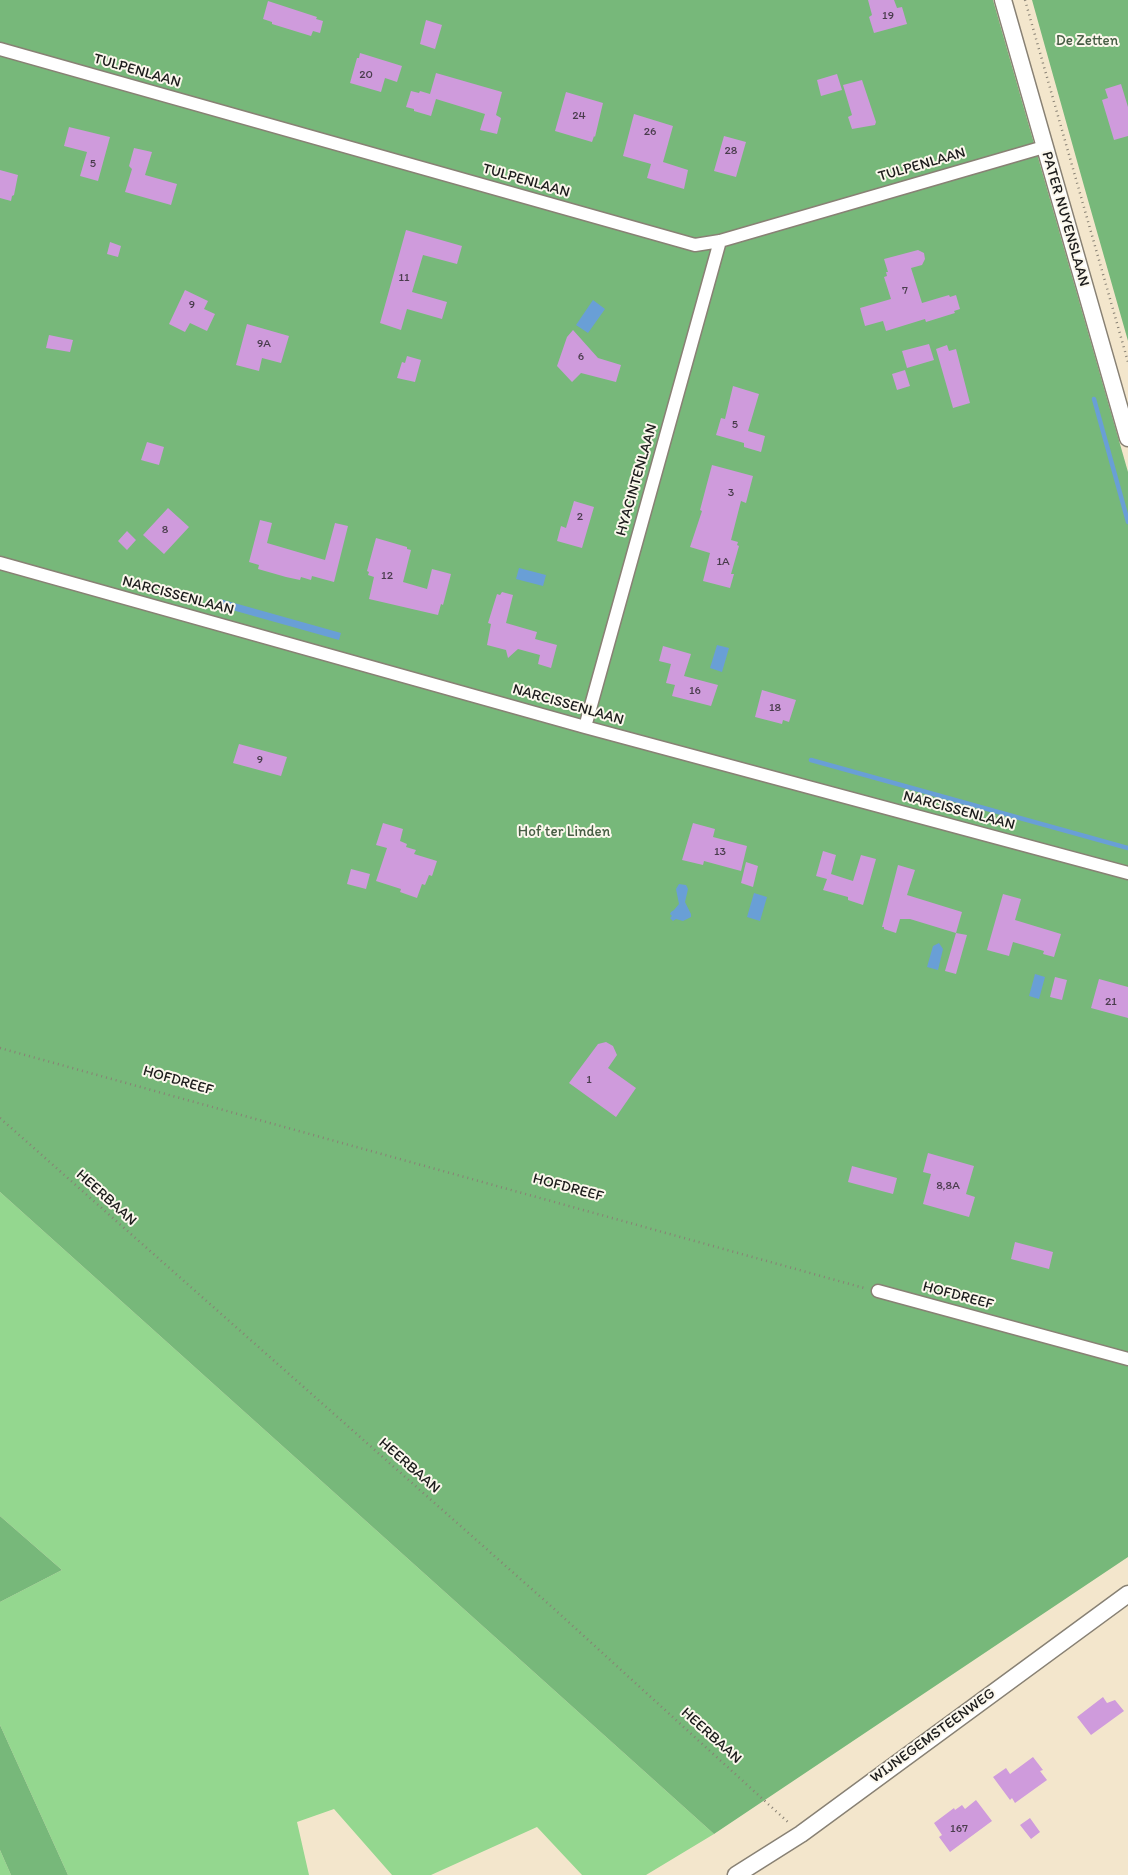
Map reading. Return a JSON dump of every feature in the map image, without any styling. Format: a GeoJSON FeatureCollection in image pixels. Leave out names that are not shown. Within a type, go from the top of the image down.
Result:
{"type":"FeatureCollection","features":[{"type":"Feature","properties":{"kind":"street","name":"PATER NUYENSLAAN"},"geometry":{"type":"LineString","coordinates":[[1003,0],[1128,438]]}},
{"type":"Feature","properties":{"kind":"street","name":"TULPENLAAN"},"geometry":{"type":"LineString","coordinates":[[0,49],[696,245],[720,242],[1044,147]]}},
{"type":"Feature","properties":{"kind":"street","name":"HYACINTENLAAN"},"geometry":{"type":"LineString","coordinates":[[586,727],[720,242]]}},
{"type":"Feature","properties":{"kind":"street","name":"NARCISSENLAAN"},"geometry":{"type":"LineString","coordinates":[[0,564],[586,727],[1128,873]]}},
{"type":"Feature","properties":{"kind":"street","name":"HOFDREEF"},"geometry":{"type":"LineString","coordinates":[[878,1291],[1128,1359]]}},
{"type":"Feature","properties":{"kind":"street","name":"WIJNEGEMSTEENWEG"},"geometry":{"type":"LineString","coordinates":[[736,1875],[801,1834],[1128,1594]]}},
{"type":"Feature","properties":{"kind":"path"},"geometry":{"type":"LineString","coordinates":[[1025,0],[1128,362]]}},
{"type":"Feature","properties":{"kind":"path","name":"HOFDREEF"},"geometry":{"type":"LineString","coordinates":[[0,1048],[878,1291]]}},
{"type":"Feature","properties":{"kind":"path","name":"HEERBAAN"},"geometry":{"type":"LineString","coordinates":[[0,1118],[552,1607],[801,1834]]}},
{"type":"Feature","properties":{"kind":"green space","name":"Hof ter Linden"},"geometry":{"type":"Polygon","coordinates":[[[0,0],[993,0],[1128,472],[1128,1557],[714,1834],[0,1192],[0,0]]]}},
{"type":"Feature","properties":{"kind":"green space","name":"De Zetten"},"geometry":{"type":"Polygon","coordinates":[[[1032,0],[1128,0],[1128,341],[1084,186],[1032,0]]]}},
{"type":"Feature","properties":{"kind":"green space"},"geometry":{"type":"Polygon","coordinates":[[[0,1192],[714,1834],[646,1875],[582,1875],[537,1827],[431,1875],[392,1875],[334,1809],[297,1822],[309,1875],[68,1875],[0,1725],[0,1602],[62,1570],[0,1516],[0,1192]]]}},
{"type":"Feature","properties":{"kind":"green space"},"geometry":{"type":"Polygon","coordinates":[[[0,1516],[62,1570],[0,1602],[0,1516]]]}},
{"type":"Feature","properties":{"kind":"green space"},"geometry":{"type":"Polygon","coordinates":[[[0,1725],[68,1875],[11,1875],[0,1850],[0,1725]]]}},
{"type":"Feature","properties":{"kind":"green space"},"geometry":{"type":"Polygon","coordinates":[[[0,1850],[11,1875],[0,1875],[0,1850]]]}},
{"type":"Feature","properties":{"kind":"water"},"geometry":{"type":"Polygon","coordinates":[[[593,300],[605,309],[588,333],[576,325],[593,300]]]}},
{"type":"Feature","properties":{"kind":"water"},"geometry":{"type":"Polygon","coordinates":[[[519,568],[546,575],[543,586],[516,579],[519,568]]]}},
{"type":"Feature","properties":{"kind":"water"},"geometry":{"type":"Polygon","coordinates":[[[220,599],[341,633],[339,640],[218,606],[220,599]]]}},
{"type":"Feature","properties":{"kind":"water"},"geometry":{"type":"Polygon","coordinates":[[[717,645],[729,648],[722,672],[710,668],[717,645]]]}},
{"type":"Feature","properties":{"kind":"water"},"geometry":{"type":"Polygon","coordinates":[[[679,884],[686,885],[688,889],[685,902],[691,917],[683,921],[676,919],[673,921],[670,918],[672,916],[670,914],[679,904],[676,889],[679,884]]]}},
{"type":"Feature","properties":{"kind":"water"},"geometry":{"type":"Polygon","coordinates":[[[754,893],[767,897],[760,921],[747,917],[754,893]]]}},
{"type":"Feature","properties":{"kind":"water"},"geometry":{"type":"Polygon","coordinates":[[[939,943],[943,949],[938,970],[927,967],[933,946],[939,943]]]}},
{"type":"Feature","properties":{"kind":"water"},"geometry":{"type":"Polygon","coordinates":[[[1035,974],[1045,977],[1039,999],[1029,996],[1035,974]]]}},
{"type":"Feature","properties":{"kind":"building"},"geometry":{"type":"Polygon","coordinates":[[[868,0],[894,0],[897,8],[902,7],[907,24],[874,33],[869,17],[872,15],[868,0]]]}},
{"type":"Feature","properties":{"kind":"building"},"geometry":{"type":"Polygon","coordinates":[[[268,1],[317,17],[316,19],[323,21],[320,33],[313,31],[311,36],[272,24],[272,22],[263,19],[268,1]]]}},
{"type":"Feature","properties":{"kind":"building"},"geometry":{"type":"Polygon","coordinates":[[[426,20],[442,25],[435,49],[420,44],[426,20]]]}},
{"type":"Feature","properties":{"kind":"building"},"geometry":{"type":"Polygon","coordinates":[[[360,53],[402,66],[397,82],[385,78],[381,92],[350,83],[360,53]]]}},
{"type":"Feature","properties":{"kind":"building"},"geometry":{"type":"Polygon","coordinates":[[[436,73],[502,92],[496,115],[501,118],[497,134],[480,130],[485,114],[436,99],[431,116],[406,107],[411,91],[430,94],[436,73]]]}},
{"type":"Feature","properties":{"kind":"building"},"geometry":{"type":"Polygon","coordinates":[[[837,74],[842,90],[821,96],[817,80],[837,74]]]}},
{"type":"Feature","properties":{"kind":"building"},"geometry":{"type":"Polygon","coordinates":[[[862,80],[876,122],[875,125],[852,129],[848,117],[852,115],[843,85],[862,80]]]}},
{"type":"Feature","properties":{"kind":"building"},"geometry":{"type":"Polygon","coordinates":[[[1121,84],[1128,107],[1128,136],[1114,140],[1102,100],[1108,98],[1105,89],[1121,84]]]}},
{"type":"Feature","properties":{"kind":"building"},"geometry":{"type":"Polygon","coordinates":[[[566,92],[603,103],[595,137],[592,142],[555,131],[566,92]]]}},
{"type":"Feature","properties":{"kind":"building"},"geometry":{"type":"Polygon","coordinates":[[[634,114],[673,126],[663,162],[688,170],[684,189],[647,178],[651,164],[623,156],[634,114]]]}},
{"type":"Feature","properties":{"kind":"building"},"geometry":{"type":"Polygon","coordinates":[[[69,127],[110,137],[98,181],[80,176],[87,152],[64,146],[69,127]]]}},
{"type":"Feature","properties":{"kind":"building"},"geometry":{"type":"Polygon","coordinates":[[[724,136],[746,142],[736,177],[714,171],[724,136]]]}},
{"type":"Feature","properties":{"kind":"building"},"geometry":{"type":"Polygon","coordinates":[[[134,148],[152,152],[145,175],[177,184],[171,205],[125,192],[132,169],[129,166],[134,148]]]}},
{"type":"Feature","properties":{"kind":"building"},"geometry":{"type":"Polygon","coordinates":[[[0,170],[18,175],[11,201],[0,198],[0,170]]]}},
{"type":"Feature","properties":{"kind":"building"},"geometry":{"type":"Polygon","coordinates":[[[406,230],[462,246],[457,264],[423,255],[412,292],[447,302],[442,319],[407,309],[401,330],[380,323],[406,230]]]}},
{"type":"Feature","properties":{"kind":"building"},"geometry":{"type":"Polygon","coordinates":[[[110,242],[121,246],[118,257],[107,254],[110,242]]]}},
{"type":"Feature","properties":{"kind":"building"},"geometry":{"type":"Polygon","coordinates":[[[918,250],[924,253],[925,259],[922,265],[911,268],[922,303],[949,295],[950,297],[956,295],[960,309],[954,311],[955,313],[926,322],[925,319],[886,331],[883,321],[865,326],[860,308],[891,299],[884,277],[887,276],[886,272],[888,272],[884,259],[918,250]]]}},
{"type":"Feature","properties":{"kind":"building"},"geometry":{"type":"Polygon","coordinates":[[[185,290],[208,301],[204,309],[215,314],[207,331],[190,323],[185,332],[169,324],[185,290]]]}},
{"type":"Feature","properties":{"kind":"building"},"geometry":{"type":"Polygon","coordinates":[[[247,324],[289,336],[281,363],[262,358],[259,371],[236,365],[247,324]]]}},
{"type":"Feature","properties":{"kind":"building"},"geometry":{"type":"Polygon","coordinates":[[[573,330],[598,358],[621,365],[616,382],[581,373],[572,382],[557,366],[567,337],[573,330]]]}},
{"type":"Feature","properties":{"kind":"building"},"geometry":{"type":"Polygon","coordinates":[[[49,335],[73,340],[70,352],[46,348],[49,335]]]}},
{"type":"Feature","properties":{"kind":"building"},"geometry":{"type":"Polygon","coordinates":[[[929,344],[934,360],[907,368],[902,351],[929,344]]]}},
{"type":"Feature","properties":{"kind":"building"},"geometry":{"type":"Polygon","coordinates":[[[947,345],[949,351],[956,349],[970,403],[953,408],[936,349],[947,345]]]}},
{"type":"Feature","properties":{"kind":"building"},"geometry":{"type":"Polygon","coordinates":[[[407,356],[421,360],[415,382],[397,378],[402,362],[405,363],[407,356]]]}},
{"type":"Feature","properties":{"kind":"building"},"geometry":{"type":"Polygon","coordinates":[[[905,370],[910,386],[897,390],[892,374],[905,370]]]}},
{"type":"Feature","properties":{"kind":"building"},"geometry":{"type":"Polygon","coordinates":[[[733,386],[759,394],[748,431],[765,436],[761,452],[744,447],[744,443],[716,435],[721,418],[725,419],[733,386]]]}},
{"type":"Feature","properties":{"kind":"building"},"geometry":{"type":"Polygon","coordinates":[[[147,442],[164,447],[159,465],[141,460],[147,442]]]}},
{"type":"Feature","properties":{"kind":"building"},"geometry":{"type":"Polygon","coordinates":[[[712,465],[753,476],[746,503],[741,501],[731,540],[738,542],[737,545],[739,546],[731,574],[734,574],[730,588],[703,581],[710,553],[690,547],[702,511],[700,510],[712,465]]]}},
{"type":"Feature","properties":{"kind":"building"},"geometry":{"type":"Polygon","coordinates":[[[574,501],[594,507],[582,548],[557,541],[561,526],[566,528],[574,501]]]}},
{"type":"Feature","properties":{"kind":"building"},"geometry":{"type":"Polygon","coordinates":[[[168,508],[189,527],[164,554],[143,535],[168,508]]]}},
{"type":"Feature","properties":{"kind":"building"},"geometry":{"type":"Polygon","coordinates":[[[260,520],[272,523],[267,543],[325,560],[335,523],[348,526],[334,582],[312,576],[311,580],[301,577],[300,580],[286,577],[258,569],[259,565],[249,562],[260,520]]]}},
{"type":"Feature","properties":{"kind":"building"},"geometry":{"type":"Polygon","coordinates":[[[127,531],[136,540],[127,550],[118,541],[127,531]]]}},
{"type":"Feature","properties":{"kind":"building"},"geometry":{"type":"Polygon","coordinates":[[[376,538],[407,547],[407,549],[411,550],[403,582],[427,589],[432,569],[451,574],[443,605],[441,604],[438,615],[369,599],[374,577],[368,575],[369,572],[367,571],[376,538]]]}},
{"type":"Feature","properties":{"kind":"building"},"geometry":{"type":"Polygon","coordinates":[[[502,592],[513,595],[506,623],[537,632],[535,639],[557,645],[551,668],[538,664],[540,655],[518,649],[508,658],[506,650],[487,645],[491,624],[488,623],[497,594],[500,595],[502,592]]]}},
{"type":"Feature","properties":{"kind":"building"},"geometry":{"type":"Polygon","coordinates":[[[663,646],[691,654],[684,676],[718,685],[711,706],[672,696],[675,685],[666,683],[671,664],[659,661],[663,646]]]}},
{"type":"Feature","properties":{"kind":"building"},"geometry":{"type":"Polygon","coordinates":[[[762,690],[796,700],[789,722],[783,720],[782,724],[755,717],[762,690]]]}},
{"type":"Feature","properties":{"kind":"building"},"geometry":{"type":"Polygon","coordinates":[[[239,744],[287,757],[281,776],[233,763],[239,744]]]}},
{"type":"Feature","properties":{"kind":"building"},"geometry":{"type":"Polygon","coordinates":[[[383,823],[403,829],[400,841],[407,844],[406,847],[416,850],[414,854],[437,861],[432,876],[429,875],[425,885],[422,884],[417,898],[400,892],[401,889],[376,881],[387,848],[376,845],[383,823]]]}},
{"type":"Feature","properties":{"kind":"building"},"geometry":{"type":"Polygon","coordinates":[[[693,823],[715,829],[713,837],[747,846],[741,871],[704,861],[703,865],[682,860],[693,823]]]}},
{"type":"Feature","properties":{"kind":"building"},"geometry":{"type":"Polygon","coordinates":[[[823,851],[836,855],[831,874],[853,881],[861,855],[876,859],[863,905],[848,900],[848,897],[823,890],[827,879],[816,876],[823,851]]]}},
{"type":"Feature","properties":{"kind":"building"},"geometry":{"type":"Polygon","coordinates":[[[746,862],[758,866],[753,887],[741,883],[746,862]]]}},
{"type":"Feature","properties":{"kind":"building"},"geometry":{"type":"Polygon","coordinates":[[[898,865],[915,870],[907,895],[962,912],[956,933],[910,919],[900,919],[896,933],[882,927],[898,865]]]}},
{"type":"Feature","properties":{"kind":"building"},"geometry":{"type":"Polygon","coordinates":[[[351,869],[370,874],[366,889],[347,884],[351,869]]]}},
{"type":"Feature","properties":{"kind":"building"},"geometry":{"type":"Polygon","coordinates":[[[1003,894],[1021,899],[1015,920],[1061,934],[1054,957],[1043,954],[1044,951],[1013,942],[1009,956],[987,950],[1003,894]]]}},
{"type":"Feature","properties":{"kind":"building"},"geometry":{"type":"Polygon","coordinates":[[[956,933],[967,935],[956,974],[945,971],[956,933]]]}},
{"type":"Feature","properties":{"kind":"building"},"geometry":{"type":"Polygon","coordinates":[[[1055,977],[1067,980],[1062,1000],[1050,997],[1055,977]]]}},
{"type":"Feature","properties":{"kind":"building"},"geometry":{"type":"Polygon","coordinates":[[[1099,979],[1128,987],[1128,1018],[1091,1008],[1099,979]]]}},
{"type":"Feature","properties":{"kind":"building"},"geometry":{"type":"Polygon","coordinates":[[[606,1042],[613,1046],[617,1055],[608,1068],[636,1088],[616,1117],[569,1083],[598,1044],[606,1042]]]}},
{"type":"Feature","properties":{"kind":"building"},"geometry":{"type":"Polygon","coordinates":[[[928,1153],[974,1166],[966,1194],[975,1197],[969,1217],[923,1204],[931,1174],[923,1172],[928,1153]]]}},
{"type":"Feature","properties":{"kind":"building"},"geometry":{"type":"Polygon","coordinates":[[[852,1166],[897,1178],[893,1194],[848,1182],[852,1166]]]}},
{"type":"Feature","properties":{"kind":"building"},"geometry":{"type":"Polygon","coordinates":[[[1015,1242],[1053,1252],[1049,1269],[1011,1259],[1015,1242]]]}},
{"type":"Feature","properties":{"kind":"building"},"geometry":{"type":"Polygon","coordinates":[[[1103,1697],[1107,1703],[1115,1700],[1124,1711],[1091,1735],[1077,1717],[1103,1697]]]}},
{"type":"Feature","properties":{"kind":"building"},"geometry":{"type":"Polygon","coordinates":[[[1033,1757],[1043,1770],[1040,1771],[1047,1780],[1015,1803],[1012,1798],[1010,1800],[993,1777],[1006,1768],[1010,1774],[1033,1757]]]}},
{"type":"Feature","properties":{"kind":"building"},"geometry":{"type":"Polygon","coordinates":[[[976,1800],[992,1821],[950,1852],[939,1837],[942,1835],[934,1823],[954,1808],[955,1810],[962,1805],[965,1809],[976,1800]]]}},
{"type":"Feature","properties":{"kind":"building"},"geometry":{"type":"Polygon","coordinates":[[[1030,1818],[1040,1832],[1031,1839],[1020,1825],[1030,1818]]]}},
{"type":"Feature","properties":{"kind":"waterway"},"geometry":{"type":"LineString","coordinates":[[1094,399],[1128,522]]}},
{"type":"Feature","properties":{"kind":"waterway"},"geometry":{"type":"LineString","coordinates":[[811,760],[1128,848]]}}]}
